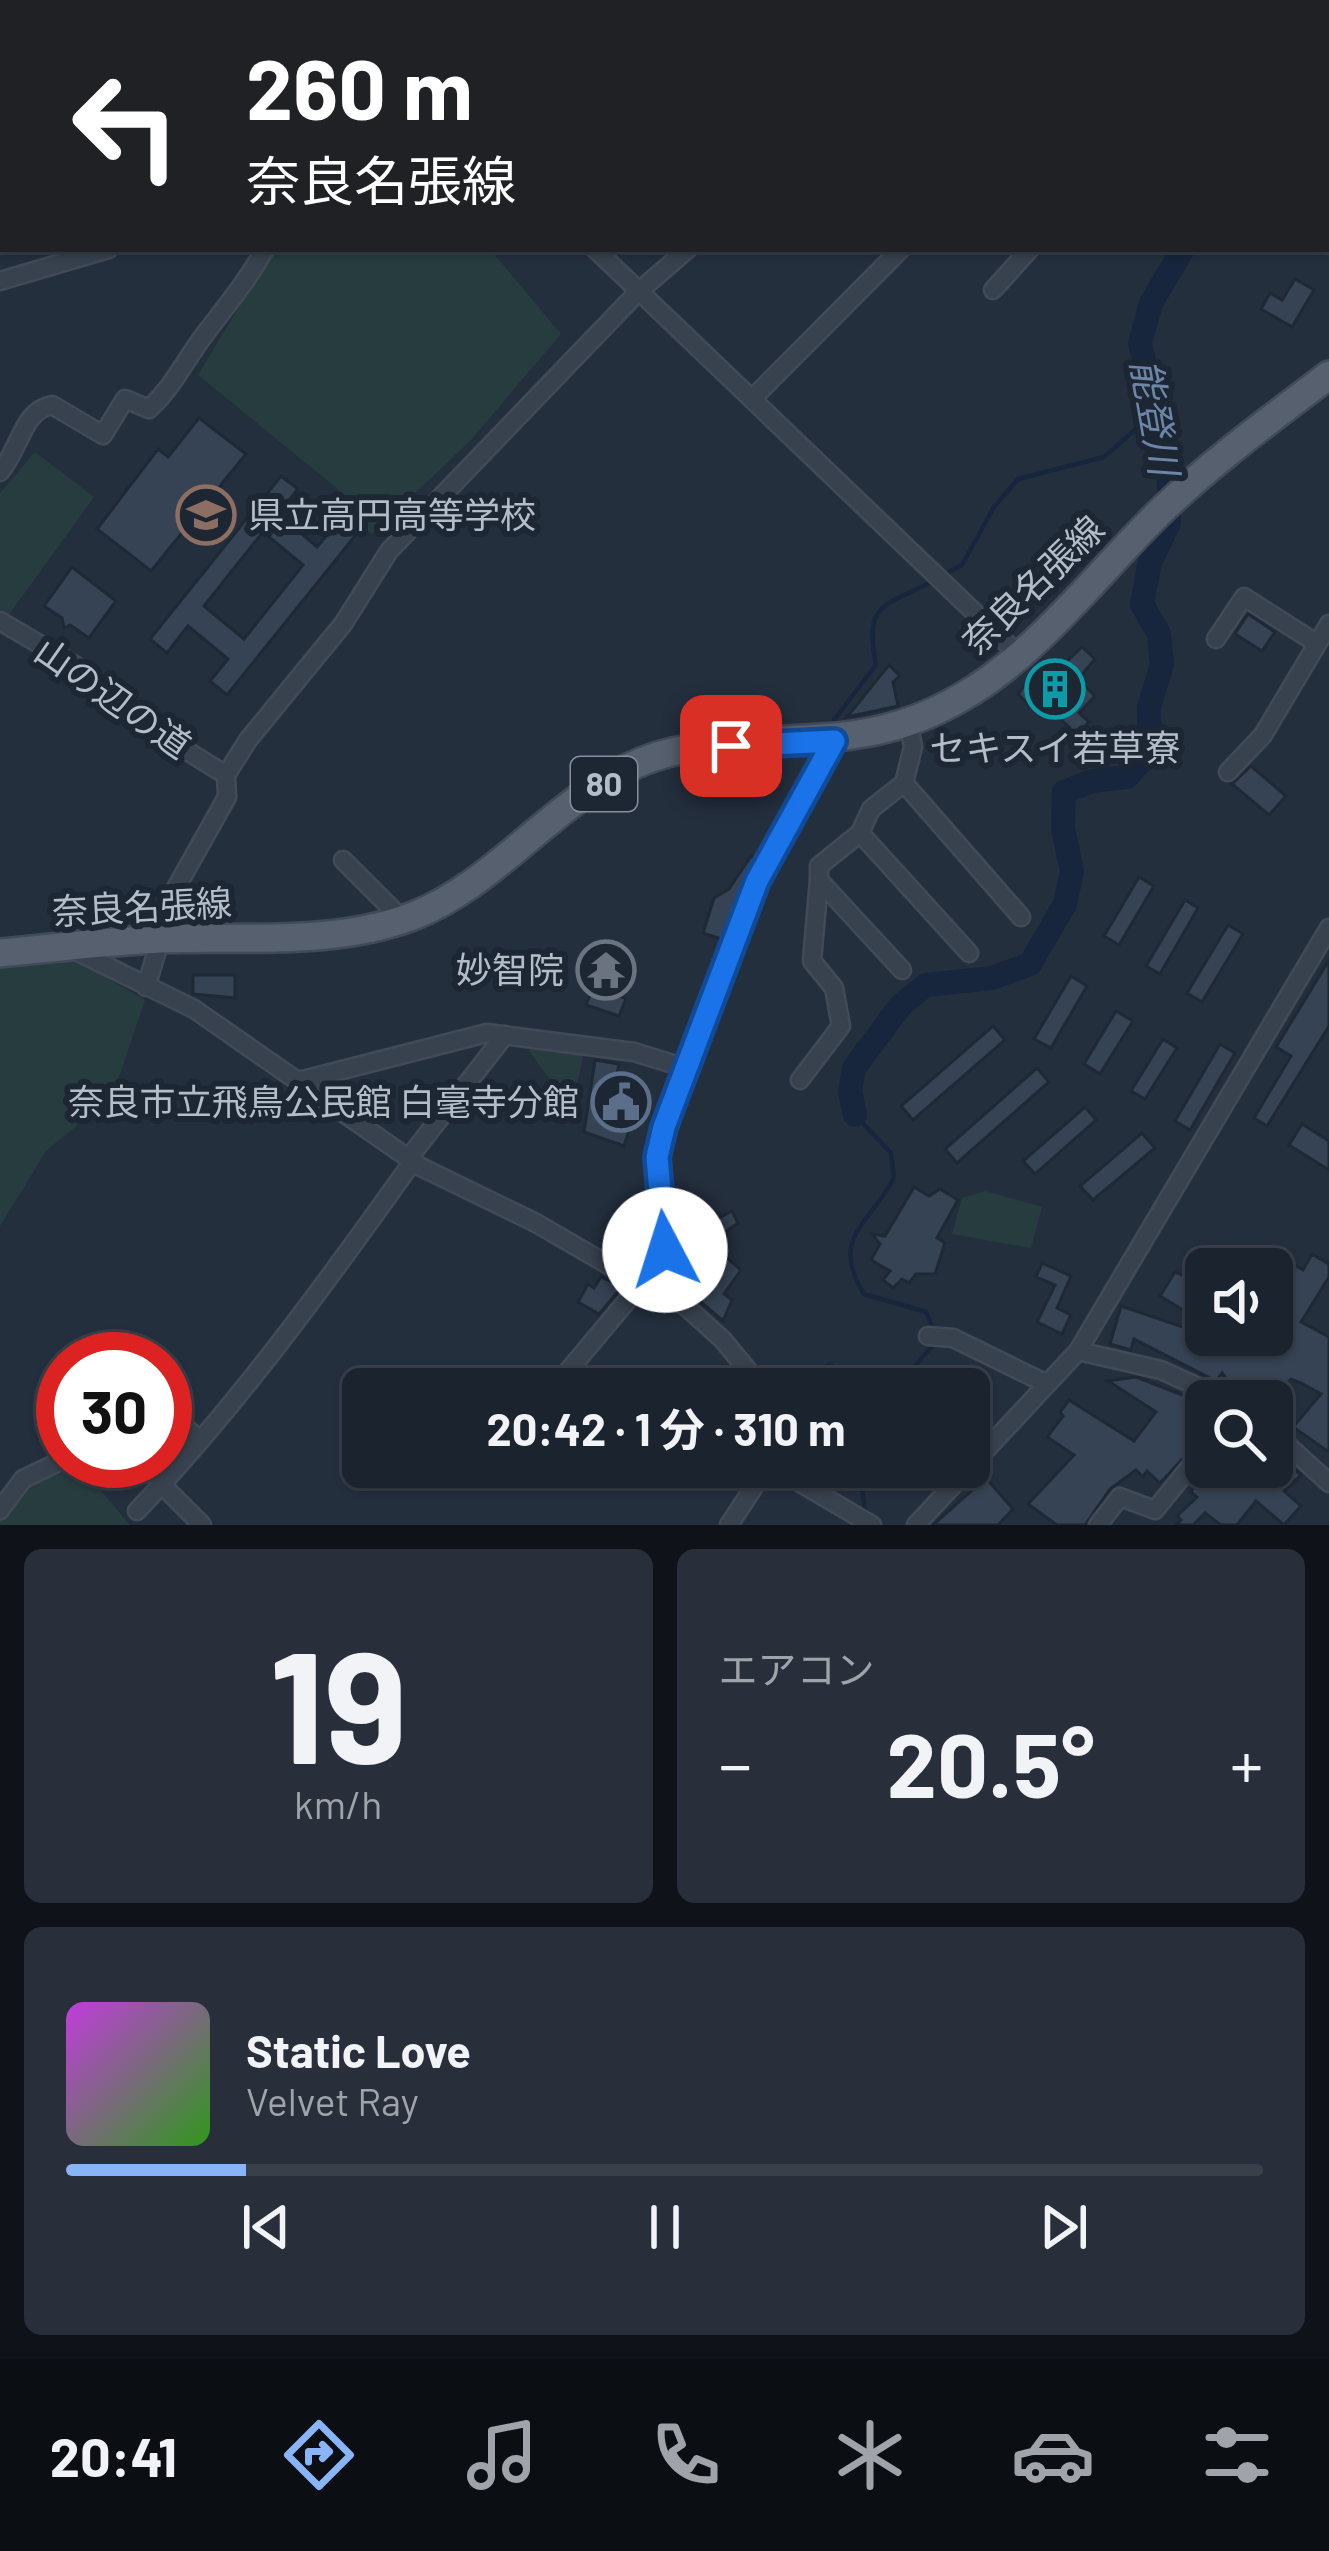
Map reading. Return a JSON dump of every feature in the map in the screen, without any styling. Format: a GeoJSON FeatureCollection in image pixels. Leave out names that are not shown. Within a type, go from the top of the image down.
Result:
{"type":"FeatureCollection","features":[{"type":"Feature","properties":{"kind":"main road","name":"奈良名張線"},"geometry":{"type":"LineString","coordinates":[[0,953],[158,939],[346,935],[402,919],[453,895],[600,786],[651,759],[731,746],[834,741],[909,724],[961,698],[1018,655],[1172,501],[1329,375]]}},
{"type":"Feature","properties":{"kind":"street"},"geometry":{"type":"LineString","coordinates":[[0,281],[99,252]]}},
{"type":"Feature","properties":{"kind":"street"},"geometry":{"type":"LineString","coordinates":[[0,472],[19,450],[26,422],[38,408],[52,405],[103,435],[125,399],[149,409],[174,386],[206,333],[237,299],[263,252]]}},
{"type":"Feature","properties":{"kind":"street"},"geometry":{"type":"LineString","coordinates":[[598,252],[1018,655]]}},
{"type":"Feature","properties":{"kind":"street"},"geometry":{"type":"LineString","coordinates":[[146,987],[176,888],[227,797],[226,776],[248,740],[343,624],[388,551],[638,292],[685,252]]}},
{"type":"Feature","properties":{"kind":"street"},"geometry":{"type":"LineString","coordinates":[[752,399],[898,252]]}},
{"type":"Feature","properties":{"kind":"street"},"geometry":{"type":"LineString","coordinates":[[993,290],[1027,252]]}},
{"type":"Feature","properties":{"kind":"street"},"geometry":{"type":"LineString","coordinates":[[1216,639],[1244,597],[1316,643]]}},
{"type":"Feature","properties":{"kind":"street","name":"山の辺の道"},"geometry":{"type":"LineString","coordinates":[[0,621],[90,674],[129,715],[226,776]]}},
{"type":"Feature","properties":{"kind":"street"},"geometry":{"type":"LineString","coordinates":[[1228,772],[1263,735],[1329,624]]}},
{"type":"Feature","properties":{"kind":"street"},"geometry":{"type":"LineString","coordinates":[[800,1080],[842,1026],[834,988],[812,962],[819,866],[860,833],[871,809],[904,783],[913,747],[909,724]]}},
{"type":"Feature","properties":{"kind":"street"},"geometry":{"type":"LineString","coordinates":[[571,1368],[648,1281],[665,1250],[657,1157],[686,1068],[757,881],[834,741]]}},
{"type":"Feature","properties":{"kind":"street"},"geometry":{"type":"LineString","coordinates":[[904,783],[1021,917]]}},
{"type":"Feature","properties":{"kind":"street"},"geometry":{"type":"LineString","coordinates":[[860,833],[968,953]]}},
{"type":"Feature","properties":{"kind":"street"},"geometry":{"type":"LineString","coordinates":[[343,860],[402,919]]}},
{"type":"Feature","properties":{"kind":"street"},"geometry":{"type":"LineString","coordinates":[[819,880],[902,970]]}},
{"type":"Feature","properties":{"kind":"street"},"geometry":{"type":"LineString","coordinates":[[916,1525],[1078,1351],[1329,928]]}},
{"type":"Feature","properties":{"kind":"street"},"geometry":{"type":"LineString","coordinates":[[67,947],[231,1031],[410,1159],[648,1281],[723,1340],[746,1368]]}},
{"type":"Feature","properties":{"kind":"street"},"geometry":{"type":"LineString","coordinates":[[299,1081],[488,1033],[634,1052],[686,1068]]}},
{"type":"Feature","properties":{"kind":"street"},"geometry":{"type":"LineString","coordinates":[[192,1449],[350,1250],[410,1159],[505,1035]]}},
{"type":"Feature","properties":{"kind":"street"},"geometry":{"type":"LineString","coordinates":[[928,1336],[953,1338],[1047,1384]]}},
{"type":"Feature","properties":{"kind":"street"},"geometry":{"type":"LineString","coordinates":[[1078,1351],[1161,1370],[1185,1381]]}},
{"type":"Feature","properties":{"kind":"street"},"geometry":{"type":"LineString","coordinates":[[192,1433],[200,1439]]}},
{"type":"Feature","properties":{"kind":"street"},"geometry":{"type":"LineString","coordinates":[[1293,1450],[1329,1483]]}},
{"type":"Feature","properties":{"kind":"street"},"geometry":{"type":"LineString","coordinates":[[0,1510],[23,1479],[36,1473]]}},
{"type":"Feature","properties":{"kind":"street"},"geometry":{"type":"LineString","coordinates":[[1098,1525],[1120,1497],[1155,1510],[1185,1473]]}},
{"type":"Feature","properties":{"kind":"street"},"geometry":{"type":"LineString","coordinates":[[136,1511],[159,1488]]}},
{"type":"Feature","properties":{"kind":"street"},"geometry":{"type":"LineString","coordinates":[[165,1488],[202,1525]]}},
{"type":"Feature","properties":{"kind":"street"},"geometry":{"type":"LineString","coordinates":[[729,1525],[755,1488]]}},
{"type":"Feature","properties":{"kind":"street"},"geometry":{"type":"LineString","coordinates":[[806,1488],[866,1523]]}},
{"type":"Feature","properties":{"kind":"green space"},"geometry":{"type":"Polygon","coordinates":[[[272,252],[493,252],[561,334],[470,441],[372,534],[331,502],[339,490],[198,375],[272,252]]]}},
{"type":"Feature","properties":{"kind":"green space"},"geometry":{"type":"Polygon","coordinates":[[[35,452],[94,497],[8,616],[0,609],[0,493],[35,452]]]}},
{"type":"Feature","properties":{"kind":"green space"},"geometry":{"type":"Polygon","coordinates":[[[68,956],[145,1000],[118,1080],[92,1113],[46,1151],[0,1226],[0,963],[68,956]]]}},
{"type":"Feature","properties":{"kind":"green space"},"geometry":{"type":"Polygon","coordinates":[[[530,1044],[584,1052],[574,1099],[564,1099],[529,1051],[530,1044]]]}},
{"type":"Feature","properties":{"kind":"green space"},"geometry":{"type":"Polygon","coordinates":[[[985,1191],[1042,1207],[1031,1248],[952,1234],[962,1198],[985,1191]]]}},
{"type":"Feature","properties":{"kind":"green space"},"geometry":{"type":"Polygon","coordinates":[[[36,1483],[36,1488],[99,1488],[130,1525],[0,1525],[0,1516],[26,1487],[36,1483]]]}},
{"type":"Feature","properties":{"kind":"building"},"geometry":{"type":"Polygon","coordinates":[[[1295,279],[1314,290],[1292,327],[1261,309],[1270,293],[1282,300],[1295,279]]]}},
{"type":"Feature","properties":{"kind":"building"},"geometry":{"type":"Polygon","coordinates":[[[199,418],[246,454],[151,571],[97,529],[158,449],[168,457],[199,418]]]}},
{"type":"Feature","properties":{"kind":"building"},"geometry":{"type":"Polygon","coordinates":[[[281,476],[298,489],[278,514],[317,547],[342,517],[359,531],[227,695],[210,681],[228,659],[188,626],[167,653],[150,639],[281,476]],[[263,532],[204,606],[244,639],[303,565],[263,532]]]}},
{"type":"Feature","properties":{"kind":"building"},"geometry":{"type":"Polygon","coordinates":[[[72,567],[116,601],[89,638],[70,625],[64,628],[62,618],[44,606],[72,567]]]}},
{"type":"Feature","properties":{"kind":"building"},"geometry":{"type":"Polygon","coordinates":[[[1033,576],[1045,589],[1008,627],[996,615],[1033,576]]]}},
{"type":"Feature","properties":{"kind":"building"},"geometry":{"type":"Polygon","coordinates":[[[1248,614],[1275,632],[1262,651],[1235,634],[1248,614]]]}},
{"type":"Feature","properties":{"kind":"building","name":"セキスイ若草寮"},"geometry":{"type":"Polygon","coordinates":[[[1082,647],[1095,659],[1078,679],[1095,696],[1079,713],[1089,722],[1076,734],[1048,707],[1040,716],[1018,694],[1036,669],[1047,680],[1082,647]]]}},
{"type":"Feature","properties":{"kind":"building"},"geometry":{"type":"Polygon","coordinates":[[[889,665],[900,676],[893,682],[898,706],[847,717],[889,665]]]}},
{"type":"Feature","properties":{"kind":"building"},"geometry":{"type":"Polygon","coordinates":[[[1251,766],[1286,796],[1269,815],[1232,784],[1251,766]]]}},
{"type":"Feature","properties":{"kind":"building"},"geometry":{"type":"Polygon","coordinates":[[[751,856],[755,859],[721,939],[703,933],[714,898],[729,889],[751,856]]]}},
{"type":"Feature","properties":{"kind":"building"},"geometry":{"type":"Polygon","coordinates":[[[1139,877],[1154,886],[1119,945],[1104,936],[1139,877]]]}},
{"type":"Feature","properties":{"kind":"building"},"geometry":{"type":"Polygon","coordinates":[[[1185,900],[1198,908],[1160,974],[1146,966],[1185,900]]]}},
{"type":"Feature","properties":{"kind":"building"},"geometry":{"type":"Polygon","coordinates":[[[1228,925],[1243,934],[1202,1002],[1187,993],[1228,925]]]}},
{"type":"Feature","properties":{"kind":"building"},"geometry":{"type":"Polygon","coordinates":[[[602,951],[626,963],[612,992],[626,999],[619,1016],[586,1005],[595,983],[588,980],[602,951]]]}},
{"type":"Feature","properties":{"kind":"building"},"geometry":{"type":"Polygon","coordinates":[[[1329,960],[1329,1026],[1267,1126],[1254,1118],[1291,1056],[1276,1047],[1329,960]]]}},
{"type":"Feature","properties":{"kind":"building"},"geometry":{"type":"Polygon","coordinates":[[[193,975],[235,975],[235,998],[193,994],[193,975]]]}},
{"type":"Feature","properties":{"kind":"building"},"geometry":{"type":"Polygon","coordinates":[[[1071,976],[1087,986],[1051,1048],[1034,1039],[1071,976]]]}},
{"type":"Feature","properties":{"kind":"building"},"geometry":{"type":"Polygon","coordinates":[[[1116,1011],[1133,1021],[1100,1074],[1084,1064],[1116,1011]]]}},
{"type":"Feature","properties":{"kind":"building"},"geometry":{"type":"Polygon","coordinates":[[[993,1026],[1005,1040],[913,1120],[901,1106],[993,1026]]]}},
{"type":"Feature","properties":{"kind":"building"},"geometry":{"type":"Polygon","coordinates":[[[1163,1039],[1177,1048],[1145,1099],[1131,1091],[1163,1039]]]}},
{"type":"Feature","properties":{"kind":"building"},"geometry":{"type":"Polygon","coordinates":[[[1220,1044],[1235,1053],[1190,1130],[1175,1121],[1220,1044]]]}},
{"type":"Feature","properties":{"kind":"building"},"geometry":{"type":"Polygon","coordinates":[[[595,1060],[619,1064],[611,1104],[635,1113],[624,1146],[584,1132],[595,1060]]]}},
{"type":"Feature","properties":{"kind":"building"},"geometry":{"type":"Polygon","coordinates":[[[1037,1068],[1049,1082],[957,1163],[945,1149],[1037,1068]]]}},
{"type":"Feature","properties":{"kind":"building"},"geometry":{"type":"Polygon","coordinates":[[[1085,1107],[1096,1120],[1035,1174],[1023,1161],[1085,1107]]]}},
{"type":"Feature","properties":{"kind":"building"},"geometry":{"type":"Polygon","coordinates":[[[1302,1124],[1329,1141],[1329,1170],[1289,1145],[1302,1124]]]}},
{"type":"Feature","properties":{"kind":"building"},"geometry":{"type":"Polygon","coordinates":[[[1142,1133],[1155,1148],[1093,1200],[1080,1186],[1142,1133]]]}},
{"type":"Feature","properties":{"kind":"building"},"geometry":{"type":"Polygon","coordinates":[[[914,1187],[929,1196],[940,1189],[958,1200],[937,1238],[945,1243],[935,1274],[916,1274],[909,1283],[902,1279],[893,1288],[883,1280],[890,1271],[871,1260],[880,1244],[872,1234],[885,1236],[914,1187]]]}},
{"type":"Feature","properties":{"kind":"building"},"geometry":{"type":"Polygon","coordinates":[[[694,1209],[713,1221],[732,1211],[738,1223],[709,1244],[698,1229],[694,1236],[683,1229],[694,1209]]]}},
{"type":"Feature","properties":{"kind":"building"},"geometry":{"type":"Polygon","coordinates":[[[718,1250],[741,1270],[724,1294],[732,1300],[723,1321],[682,1286],[718,1250]]]}},
{"type":"Feature","properties":{"kind":"building"},"geometry":{"type":"Polygon","coordinates":[[[1312,1254],[1329,1264],[1329,1277],[1301,1322],[1329,1337],[1329,1452],[1293,1427],[1321,1394],[1291,1379],[1228,1380],[1222,1373],[1214,1380],[1134,1339],[1131,1350],[1110,1344],[1121,1306],[1185,1328],[1185,1356],[1293,1356],[1293,1264],[1303,1270],[1312,1254]]]}},
{"type":"Feature","properties":{"kind":"building"},"geometry":{"type":"Polygon","coordinates":[[[1042,1263],[1071,1276],[1057,1308],[1071,1315],[1062,1334],[1037,1322],[1055,1285],[1036,1277],[1042,1263]]]}},
{"type":"Feature","properties":{"kind":"building"},"geometry":{"type":"Polygon","coordinates":[[[1175,1272],[1185,1277],[1185,1311],[1160,1296],[1175,1272]]]}},
{"type":"Feature","properties":{"kind":"building"},"geometry":{"type":"Polygon","coordinates":[[[601,1277],[622,1287],[599,1314],[578,1302],[588,1284],[594,1288],[601,1277]]]}},
{"type":"Feature","properties":{"kind":"building"},"geometry":{"type":"Polygon","coordinates":[[[1136,1377],[1185,1396],[1185,1456],[1160,1483],[1147,1471],[1143,1477],[1136,1470],[1110,1489],[1085,1525],[1057,1525],[1028,1504],[1074,1455],[1047,1437],[1069,1400],[1134,1441],[1156,1412],[1108,1381],[1136,1377]]]}},
{"type":"Feature","properties":{"kind":"building"},"geometry":{"type":"Polygon","coordinates":[[[990,1483],[1013,1509],[998,1525],[933,1525],[975,1488],[990,1488],[990,1483]]]}},
{"type":"Feature","properties":{"kind":"building"},"geometry":{"type":"Polygon","coordinates":[[[1193,1488],[1287,1488],[1284,1491],[1301,1506],[1284,1525],[1256,1501],[1237,1525],[1221,1525],[1205,1513],[1193,1525],[1176,1525],[1181,1520],[1177,1516],[1197,1497],[1191,1492],[1193,1488]]]}},
{"type":"Feature","properties":{"kind":"waterway","name":"能登川"},"geometry":{"type":"LineString","coordinates":[[855,1115],[850,1091],[854,1068],[901,1005],[926,985],[992,978],[1030,964],[1065,904],[1072,871],[1063,829],[1064,792],[1092,781],[1127,777],[1150,751],[1149,707],[1162,665],[1159,634],[1142,604],[1150,562],[1169,523],[1169,473],[1140,343],[1151,303],[1181,252]]}},
{"type":"Feature","properties":{"kind":"waterway"},"geometry":{"type":"LineString","coordinates":[[944,575],[962,565],[994,507],[1018,479],[1104,457],[1153,414]]}},
{"type":"Feature","properties":{"kind":"waterway"},"geometry":{"type":"LineString","coordinates":[[834,720],[876,665],[873,628],[882,608],[935,580]]}},
{"type":"Feature","properties":{"kind":"waterway","name":"能登川"},"geometry":{"type":"LineString","coordinates":[[855,1115],[891,1153],[894,1178],[856,1233],[851,1246],[854,1275],[864,1294],[926,1312],[934,1332]]}},
{"type":"Feature","properties":{"kind":"waterway","name":"能登川"},"geometry":{"type":"LineString","coordinates":[[913,1368],[934,1344]]}},
{"type":"Feature","properties":{"kind":"waterway","name":"能登川"},"geometry":{"type":"LineString","coordinates":[[862,1488],[865,1513]]}},
{"type":"Feature","properties":{"kind":"place","name":"県立高円高等学校"},"geometry":{"type":"Point","coordinates":[206,515]}},
{"type":"Feature","properties":{"kind":"place","name":"セキスイ若草寮"},"geometry":{"type":"Point","coordinates":[1055,689]}},
{"type":"Feature","properties":{"kind":"place","name":"妙智院"},"geometry":{"type":"Point","coordinates":[606,970]}},
{"type":"Feature","properties":{"kind":"place","name":"奈良市立飛鳥公民館 白毫寺分館"},"geometry":{"type":"Point","coordinates":[621,1102]}},
{"type":"Feature","properties":{"kind":"route"},"geometry":{"type":"LineString","coordinates":[[665,1250],[657,1157],[664,1127],[757,881],[834,741],[731,746]]}}]}
